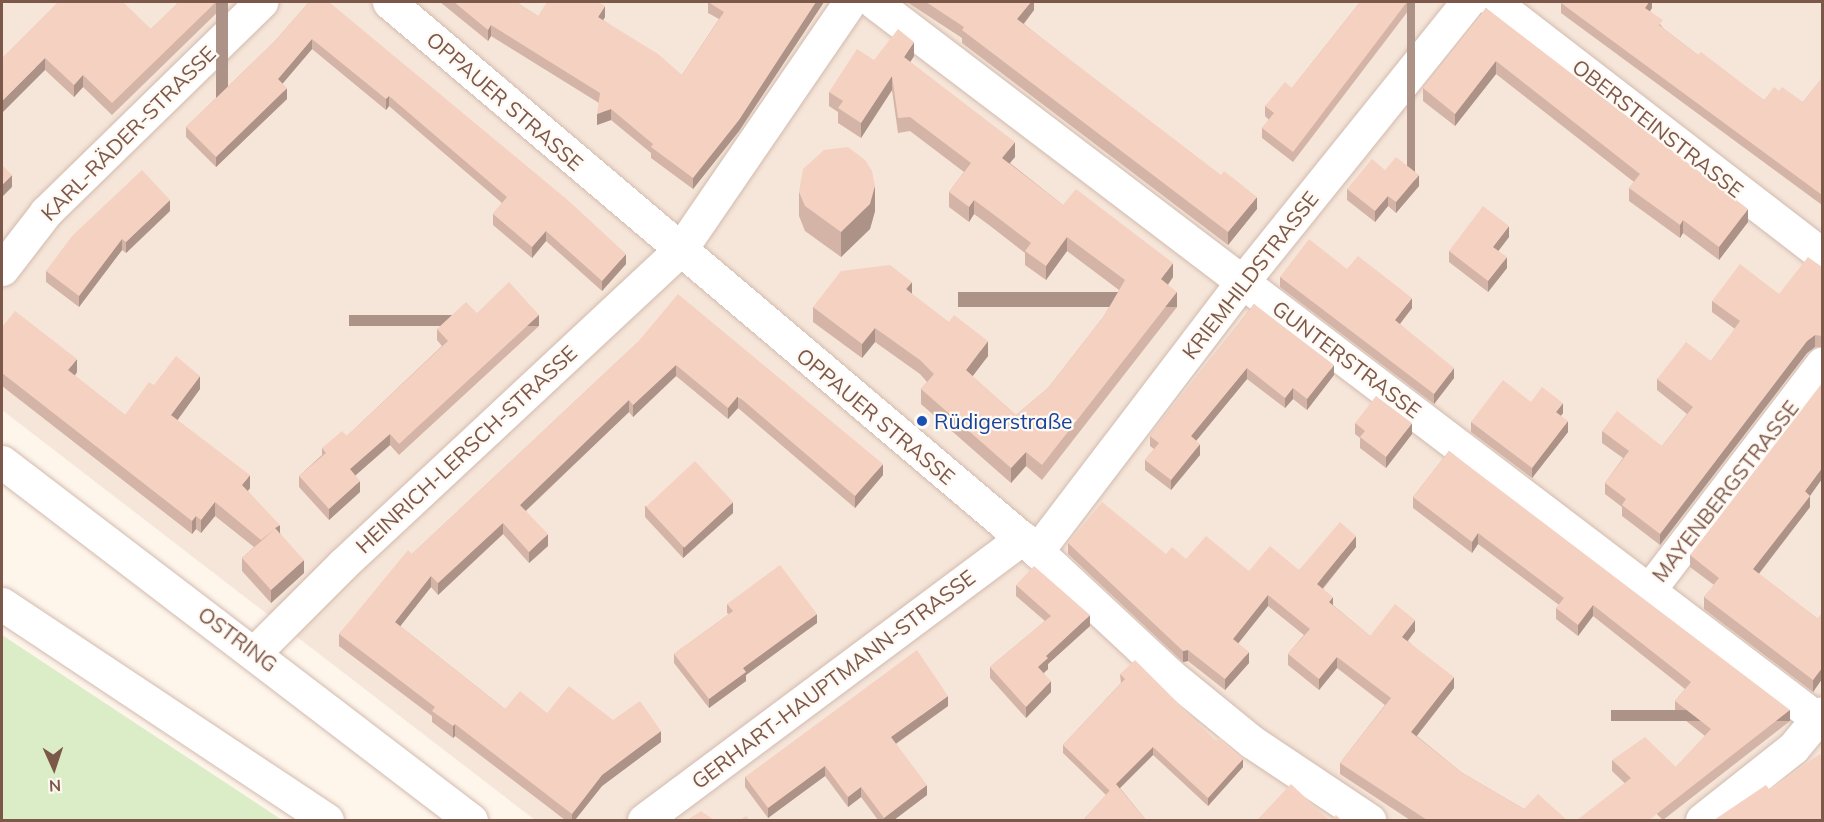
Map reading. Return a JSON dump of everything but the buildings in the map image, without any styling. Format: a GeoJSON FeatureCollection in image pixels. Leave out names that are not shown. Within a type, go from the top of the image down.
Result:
{"type":"FeatureCollection","features":[{"type":"Feature","properties":{"kind":"street","name":"KARL-RÄDER-STRASSE"},"geometry":{"type":"LineString","coordinates":[[2,269],[46,212],[261,2]]}},
{"type":"Feature","properties":{"kind":"street","name":"OPPAUER STRASSE"},"geometry":{"type":"LineString","coordinates":[[389,2],[1029,545],[1171,676],[1252,742],[1369,820]]}},
{"type":"Feature","properties":{"kind":"street"},"geometry":{"type":"LineString","coordinates":[[680,250],[850,2]]}},
{"type":"Feature","properties":{"kind":"street","name":"GUNTERSTRASSE"},"geometry":{"type":"LineString","coordinates":[[874,2],[1649,590],[1820,716]]}},
{"type":"Feature","properties":{"kind":"street","name":"KRIEMHILDSTRASSE"},"geometry":{"type":"LineString","coordinates":[[1029,545],[1467,2]]}},
{"type":"Feature","properties":{"kind":"street","name":"OBERSTEINSTRASSE"},"geometry":{"type":"LineString","coordinates":[[1494,2],[1822,255]]}},
{"type":"Feature","properties":{"kind":"street","name":"HEINRICH-LERSCH-STRASSE"},"geometry":{"type":"LineString","coordinates":[[255,652],[343,564],[680,250]]}},
{"type":"Feature","properties":{"kind":"street","name":"MAYENBERGSTRASSE"},"geometry":{"type":"LineString","coordinates":[[1649,590],[1822,364]]}},
{"type":"Feature","properties":{"kind":"street","name":"OSTRING"},"geometry":{"type":"LineString","coordinates":[[2,462],[255,652],[471,820]]}},
{"type":"Feature","properties":{"kind":"street","name":"GERHART-HAUPTMANN-STRASSE"},"geometry":{"type":"LineString","coordinates":[[644,820],[1029,545]]}},
{"type":"Feature","properties":{"kind":"street"},"geometry":{"type":"LineString","coordinates":[[2,604],[327,820]]}},
{"type":"Feature","properties":{"kind":"street"},"geometry":{"type":"LineString","coordinates":[[1702,820],[1792,748],[1820,716]]}},
{"type":"Feature","properties":{"kind":"shaded area"},"geometry":{"type":"Polygon","coordinates":[[[2,2],[1822,2],[1822,820],[535,820],[2,410],[2,2]]]}},
{"type":"Feature","properties":{"kind":"green space"},"geometry":{"type":"Polygon","coordinates":[[[2,635],[282,820],[2,820],[2,635]]]}},
{"type":"Feature","properties":{"kind":"place","name":"Rüdigerstraße"},"geometry":{"type":"Point","coordinates":[922,421]}}]}
